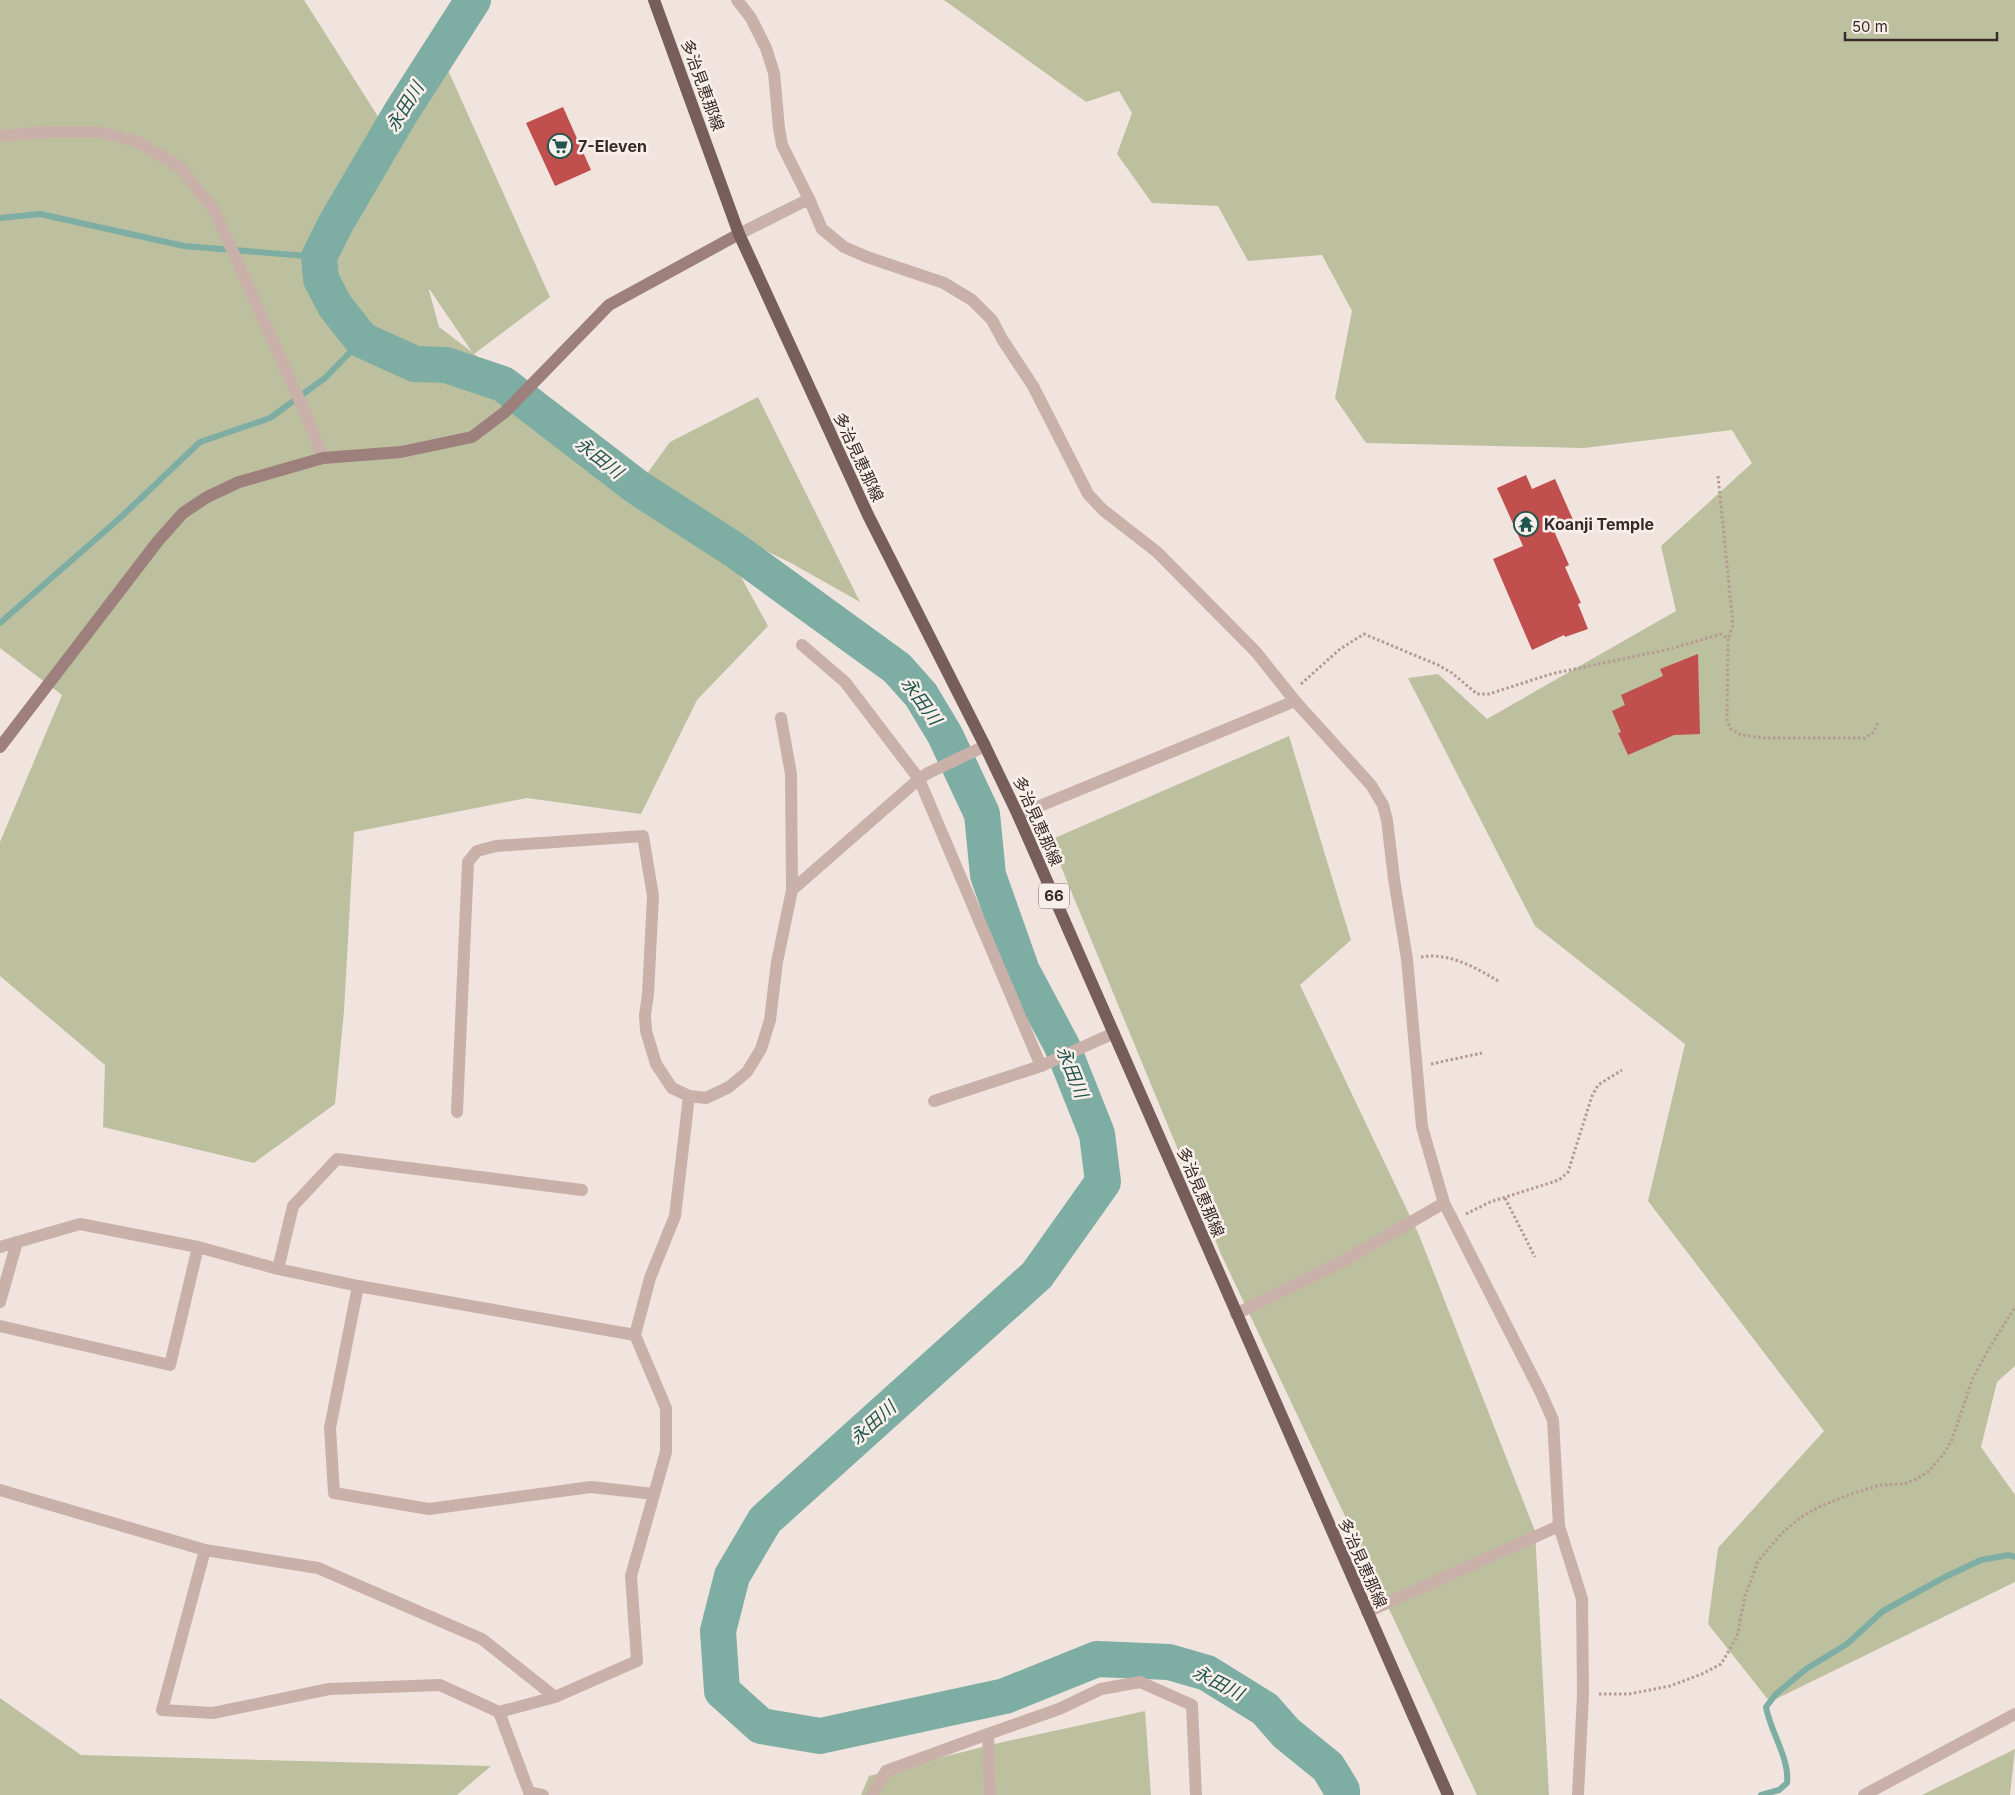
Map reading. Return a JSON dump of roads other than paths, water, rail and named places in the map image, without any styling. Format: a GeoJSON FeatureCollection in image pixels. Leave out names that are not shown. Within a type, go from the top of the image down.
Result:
{"type":"FeatureCollection","features":[{"type":"Feature","properties":{"kind":"main road","name":"多治見恵那線"},"geometry":{"type":"LineString","coordinates":[[654,0],[740,234],[868,515],[980,749],[1018,815],[1448,1795]]}},
{"type":"Feature","properties":{"kind":"street"},"geometry":{"type":"LineString","coordinates":[[737,0],[751,18],[766,48],[774,73],[782,145],[822,229],[844,247],[866,257],[944,283],[972,300],[992,320],[1002,339],[1033,386],[1088,494],[1103,510],[1156,552],[1256,652],[1371,785],[1383,805],[1387,820],[1407,959],[1422,1127],[1444,1203],[1452,1221],[1554,1420],[1559,1526],[1582,1599],[1583,1694],[1578,1795]]}},
{"type":"Feature","properties":{"kind":"street"},"geometry":{"type":"LineString","coordinates":[[0,136],[46,132],[97,132],[136,141],[180,167],[214,210],[323,458]]}},
{"type":"Feature","properties":{"kind":"street"},"geometry":{"type":"LineString","coordinates":[[0,747],[158,541],[183,513],[239,482],[323,458],[401,452],[472,437],[505,412],[609,305],[809,199]]}},
{"type":"Feature","properties":{"kind":"street"},"geometry":{"type":"LineString","coordinates":[[802,645],[845,682],[923,776],[1046,1063]]}},
{"type":"Feature","properties":{"kind":"street"},"geometry":{"type":"LineString","coordinates":[[1018,815],[1293,697]]}},
{"type":"Feature","properties":{"kind":"street"},"geometry":{"type":"LineString","coordinates":[[457,1112],[468,862],[477,851],[496,846],[590,838],[643,836],[653,896],[648,994],[645,1016],[646,1030],[656,1064],[672,1088],[689,1096],[706,1098],[729,1087],[747,1072],[761,1049],[770,1020],[777,962],[792,890],[791,774],[781,718]]}},
{"type":"Feature","properties":{"kind":"street"},"geometry":{"type":"LineString","coordinates":[[792,890],[923,776],[980,749]]}},
{"type":"Feature","properties":{"kind":"street"},"geometry":{"type":"LineString","coordinates":[[934,1101],[1046,1063],[1114,1033]]}},
{"type":"Feature","properties":{"kind":"street"},"geometry":{"type":"LineString","coordinates":[[205,1550],[162,1710],[213,1713],[329,1689],[440,1685],[500,1712],[555,1697],[637,1662],[631,1576],[666,1452],[666,1408],[636,1335],[650,1278],[675,1216],[689,1096]]}},
{"type":"Feature","properties":{"kind":"street"},"geometry":{"type":"LineString","coordinates":[[278,1270],[293,1206],[336,1159],[582,1190]]}},
{"type":"Feature","properties":{"kind":"street"},"geometry":{"type":"LineString","coordinates":[[1236,1314],[1345,1260],[1444,1203]]}},
{"type":"Feature","properties":{"kind":"street"},"geometry":{"type":"LineString","coordinates":[[0,1247],[80,1224],[198,1247],[278,1270],[358,1286],[636,1335]]}},
{"type":"Feature","properties":{"kind":"street"},"geometry":{"type":"LineString","coordinates":[[0,1302],[18,1242]]}},
{"type":"Feature","properties":{"kind":"street"},"geometry":{"type":"LineString","coordinates":[[0,1326],[170,1364],[198,1247]]}},
{"type":"Feature","properties":{"kind":"street"},"geometry":{"type":"LineString","coordinates":[[358,1286],[330,1428],[334,1493],[429,1509],[591,1487],[654,1494]]}},
{"type":"Feature","properties":{"kind":"street"},"geometry":{"type":"LineString","coordinates":[[0,1490],[205,1550],[318,1568],[482,1639],[555,1697]]}},
{"type":"Feature","properties":{"kind":"street"},"geometry":{"type":"LineString","coordinates":[[1367,1612],[1559,1526]]}},
{"type":"Feature","properties":{"kind":"street"},"geometry":{"type":"LineString","coordinates":[[872,1795],[886,1771],[1059,1709],[1101,1689],[1140,1682],[1192,1705],[1196,1795]]}},
{"type":"Feature","properties":{"kind":"street"},"geometry":{"type":"LineString","coordinates":[[500,1712],[529,1792],[543,1795]]}},
{"type":"Feature","properties":{"kind":"street"},"geometry":{"type":"LineString","coordinates":[[1864,1795],[2015,1714]]}},
{"type":"Feature","properties":{"kind":"street"},"geometry":{"type":"LineString","coordinates":[[988,1734],[990,1795]]}},
{"type":"Feature","properties":{"kind":"waterway","name":"永田川"},"geometry":{"type":"LineString","coordinates":[[473,0],[400,114],[336,223],[319,257],[321,279],[335,306],[362,340],[415,364],[446,365],[503,384],[637,487],[736,551],[897,668],[921,695],[945,735],[982,814],[988,875],[1022,971],[1062,1046],[1097,1134],[1103,1182],[1037,1275],[765,1520],[732,1576],[718,1631],[722,1691],[761,1726],[820,1736],[1005,1696],[1097,1659],[1169,1662],[1207,1673],[1265,1709],[1286,1733],[1328,1767],[1342,1790],[1342,1795]]}},
{"type":"Feature","properties":{"kind":"waterway"},"geometry":{"type":"LineString","coordinates":[[0,218],[40,214],[184,246],[319,257]]}},
{"type":"Feature","properties":{"kind":"waterway"},"geometry":{"type":"LineString","coordinates":[[0,623],[120,518],[200,442],[270,418],[325,378],[362,340]]}},
{"type":"Feature","properties":{"kind":"waterway"},"geometry":{"type":"LineString","coordinates":[[1761,1795],[1779,1790],[1787,1783],[1786,1764],[1771,1726],[1766,1707],[1776,1694],[1806,1669],[1847,1644],[1883,1611],[1943,1578],[1981,1560],[2009,1555],[2015,1557]]}},
{"type":"Feature","properties":{"kind":"place","name":"7-Eleven"},"geometry":{"type":"Point","coordinates":[560,146]}},
{"type":"Feature","properties":{"kind":"place","name":"Koanji Temple"},"geometry":{"type":"Point","coordinates":[1526,524]}}]}
